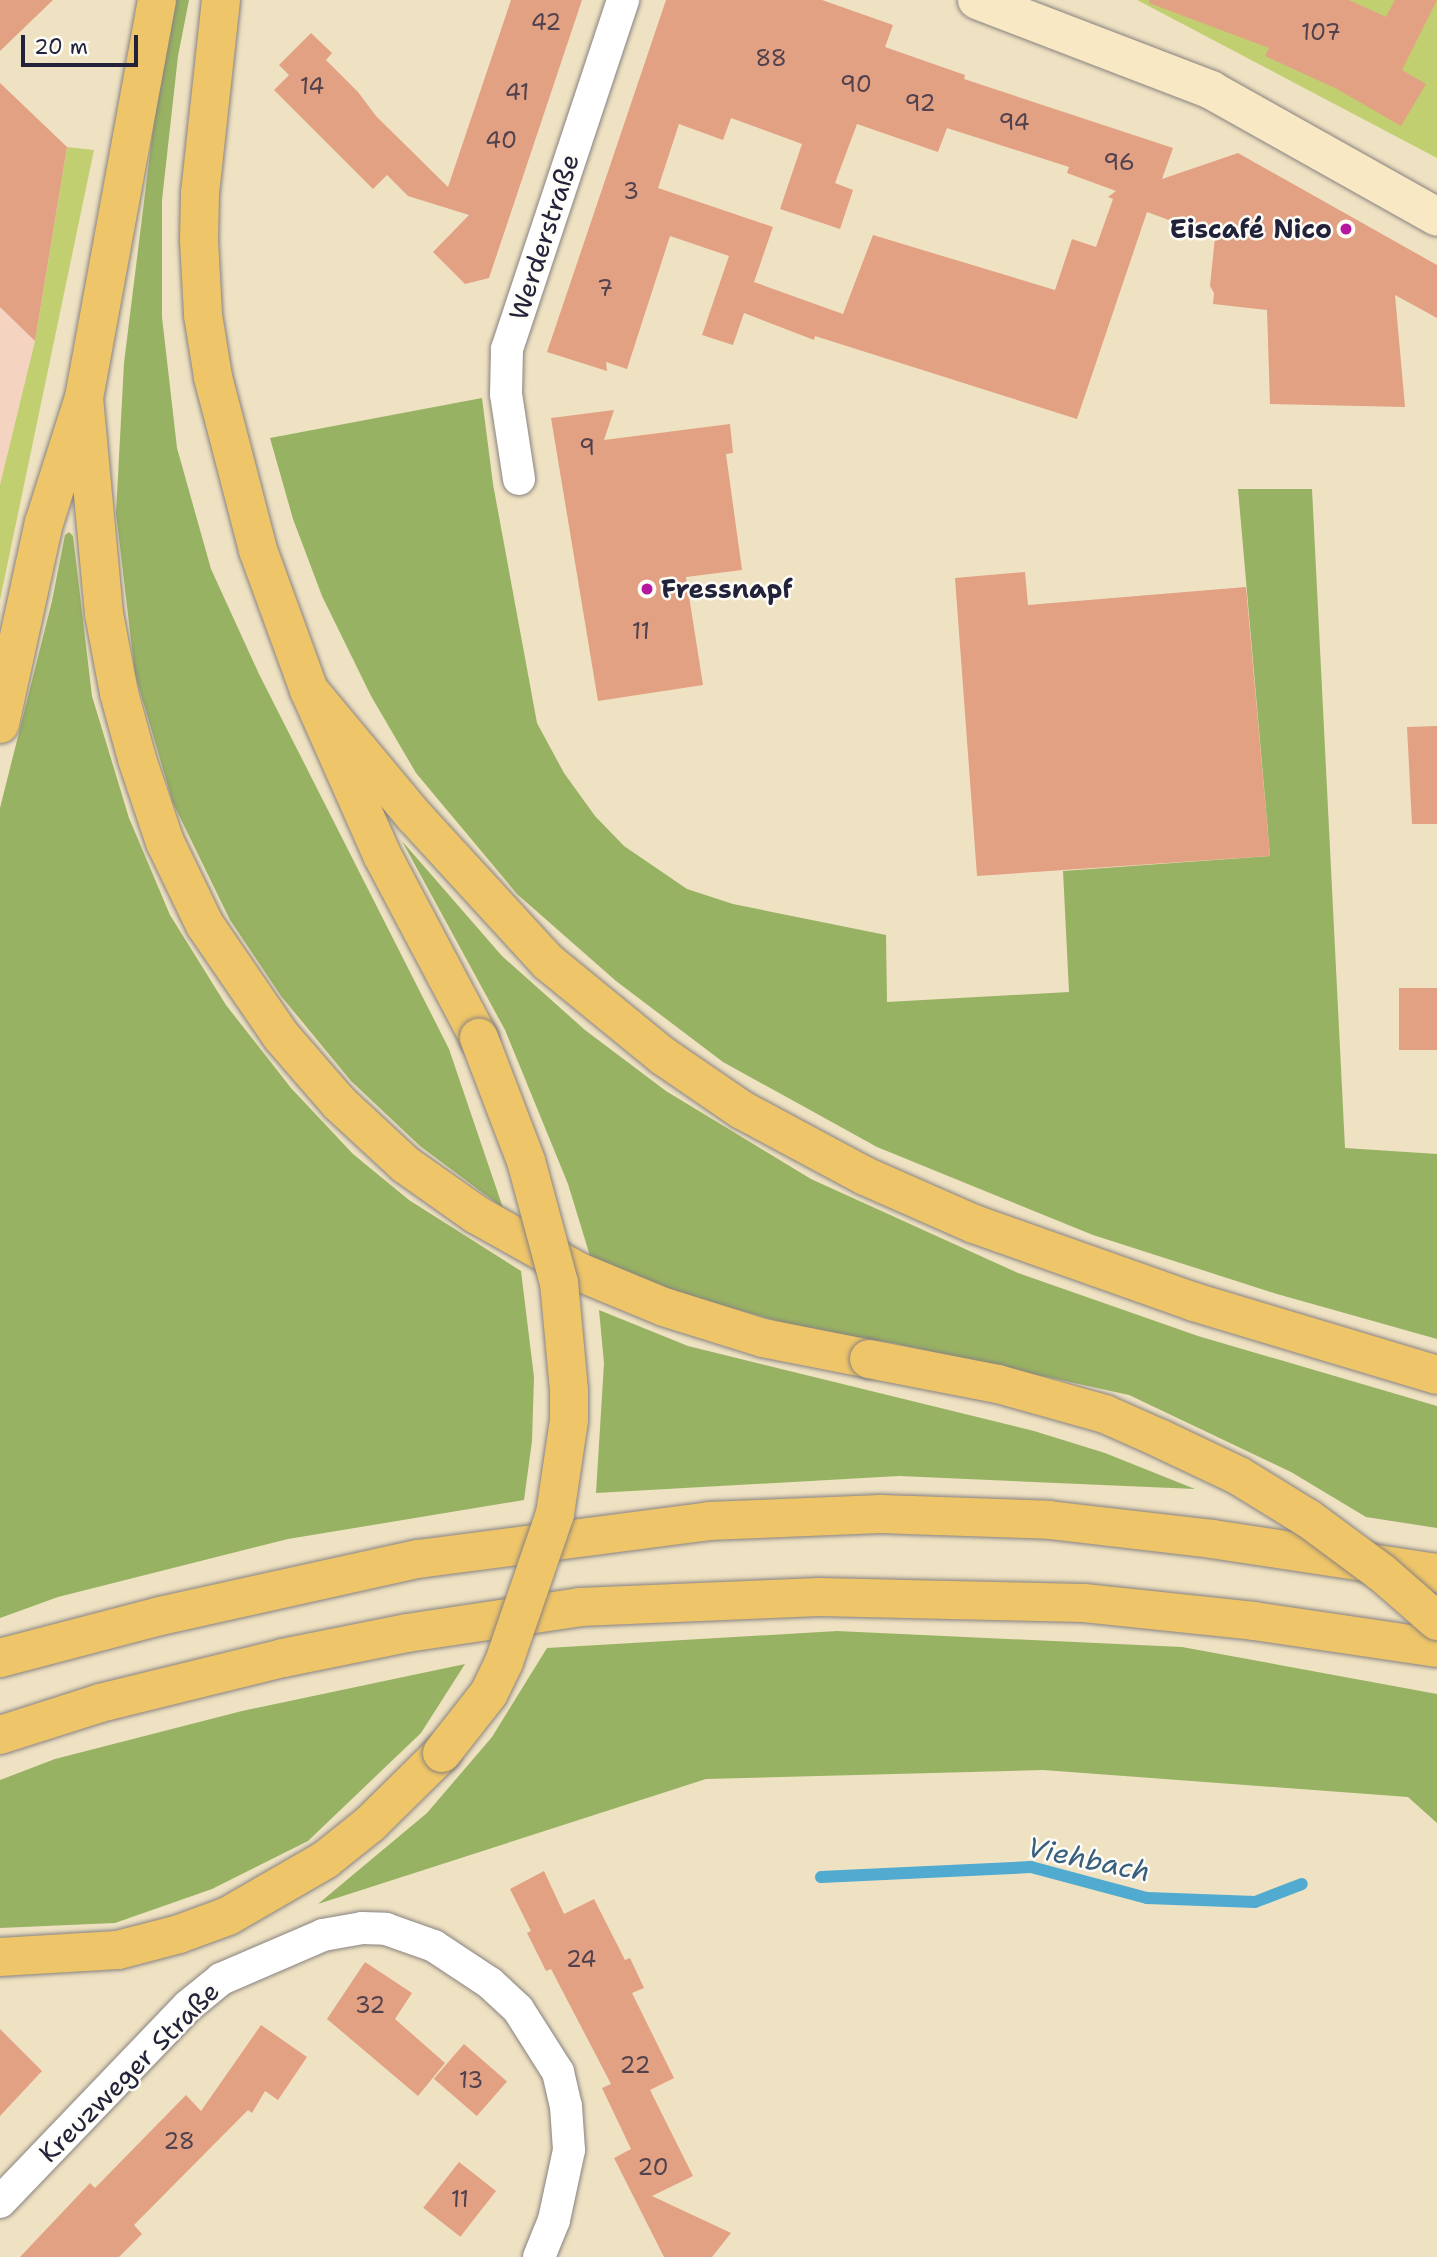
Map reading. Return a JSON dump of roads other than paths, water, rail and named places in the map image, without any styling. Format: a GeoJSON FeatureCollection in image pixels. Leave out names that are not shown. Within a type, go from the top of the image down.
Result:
{"type":"FeatureCollection","features":[{"type":"Feature","properties":{"kind":"highway"},"geometry":{"type":"LineString","coordinates":[[0,724],[44,523],[84,398],[157,0]]}},
{"type":"Feature","properties":{"kind":"highway"},"geometry":{"type":"LineString","coordinates":[[0,1957],[118,1950],[179,1934],[228,1916],[325,1860],[370,1824],[442,1753],[489,1693],[504,1662],[555,1514],[569,1420],[569,1390],[559,1283],[526,1161],[479,1038],[382,855],[309,690],[258,550],[213,377],[199,261],[200,193],[221,0]]}},
{"type":"Feature","properties":{"kind":"highway"},"geometry":{"type":"LineString","coordinates":[[84,398],[104,614],[119,693],[137,759],[165,842],[205,925],[281,1036],[339,1102],[406,1165],[477,1215],[577,1271],[664,1307],[763,1338],[998,1384],[1105,1415],[1228,1470],[1309,1519],[1382,1573],[1437,1622]]}},
{"type":"Feature","properties":{"kind":"highway"},"geometry":{"type":"LineString","coordinates":[[309,690],[415,817],[548,962],[663,1056],[742,1110],[865,1176],[974,1224],[1194,1302],[1437,1375]]}},
{"type":"Feature","properties":{"kind":"highway"},"geometry":{"type":"LineString","coordinates":[[0,1658],[160,1616],[418,1559],[709,1521],[881,1514],[1049,1520],[1212,1539],[1437,1573]]}},
{"type":"Feature","properties":{"kind":"highway"},"geometry":{"type":"LineString","coordinates":[[0,1735],[100,1703],[282,1658],[407,1633],[580,1607],[819,1597],[1084,1603],[1254,1621],[1437,1648]]}},
{"type":"Feature","properties":{"kind":"main road"},"geometry":{"type":"LineString","coordinates":[[977,0],[1211,90],[1437,217]]}},
{"type":"Feature","properties":{"kind":"street","name":"Werderstraße"},"geometry":{"type":"LineString","coordinates":[[519,479],[506,394],[507,349],[622,0]]}},
{"type":"Feature","properties":{"kind":"street","name":"Kreuzweger Straße"},"geometry":{"type":"LineString","coordinates":[[0,2202],[188,2006],[221,1979],[323,1934],[362,1928],[386,1928],[433,1946],[465,1965],[518,2009],[558,2072],[566,2106],[569,2150],[554,2220],[539,2257]]}},
{"type":"Feature","properties":{"kind":"waterway","name":"Viehbach"},"geometry":{"type":"LineString","coordinates":[[821,1877],[1031,1867],[1147,1898],[1255,1902],[1302,1884]]}},
{"type":"Feature","properties":{"kind":"place","name":"Eiscafé Nico"},"geometry":{"type":"Point","coordinates":[1346,229]}},
{"type":"Feature","properties":{"kind":"place","name":"Fressnapf"},"geometry":{"type":"Point","coordinates":[647,589]}}]}
